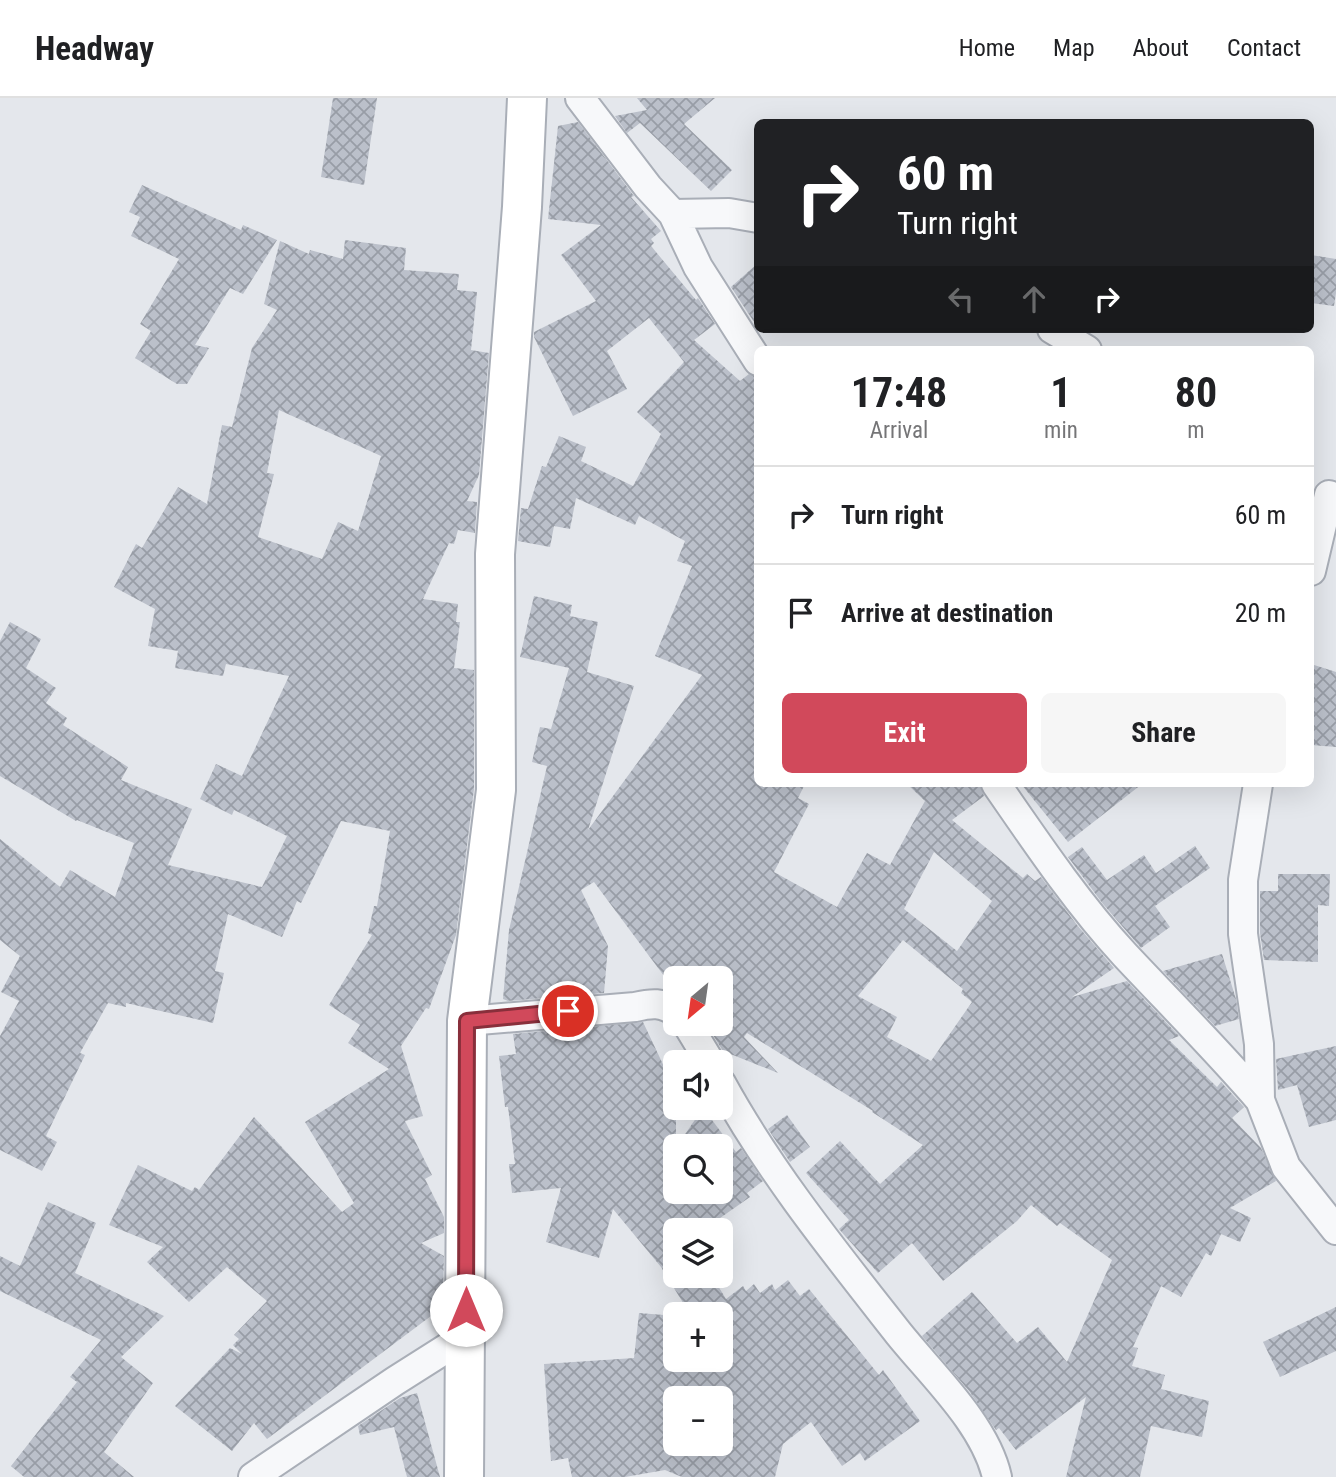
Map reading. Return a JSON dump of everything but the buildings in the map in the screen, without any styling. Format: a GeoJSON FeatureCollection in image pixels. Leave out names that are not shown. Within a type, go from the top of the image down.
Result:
{"type":"FeatureCollection","features":[{"type":"Feature","properties":{"kind":"main road"},"geometry":{"type":"LineString","coordinates":[[464,1477],[467,1021],[496,790],[495,554],[522,207],[527,98]]}},
{"type":"Feature","properties":{"kind":"street"},"geometry":{"type":"LineString","coordinates":[[580,98],[648,187],[673,214],[698,267],[754,355]]}},
{"type":"Feature","properties":{"kind":"street"},"geometry":{"type":"LineString","coordinates":[[673,214],[729,213],[754,217]]}},
{"type":"Feature","properties":{"kind":"street"},"geometry":{"type":"LineString","coordinates":[[1059,333],[1080,346]]}},
{"type":"Feature","properties":{"kind":"street"},"geometry":{"type":"LineString","coordinates":[[1314,554],[1325,492]]}},
{"type":"Feature","properties":{"kind":"street"},"geometry":{"type":"LineString","coordinates":[[998,787],[1051,863],[1124,954],[1164,993],[1260,1100]]}},
{"type":"Feature","properties":{"kind":"street"},"geometry":{"type":"LineString","coordinates":[[1258,787],[1243,880],[1243,934],[1259,1044],[1260,1100],[1286,1167],[1336,1230]]}},
{"type":"Feature","properties":{"kind":"street"},"geometry":{"type":"LineString","coordinates":[[467,1021],[635,1007],[652,1003],[663,1005]]}},
{"type":"Feature","properties":{"kind":"street"},"geometry":{"type":"LineString","coordinates":[[733,1103],[764,1156],[898,1333],[968,1419],[993,1460],[997,1477]]}},
{"type":"Feature","properties":{"kind":"street"},"geometry":{"type":"LineString","coordinates":[[253,1477],[466,1336]]}},
{"type":"Feature","properties":{"kind":"route"},"geometry":{"type":"LineString","coordinates":[[466,1310],[467,1021],[568,1011]]}}]}
